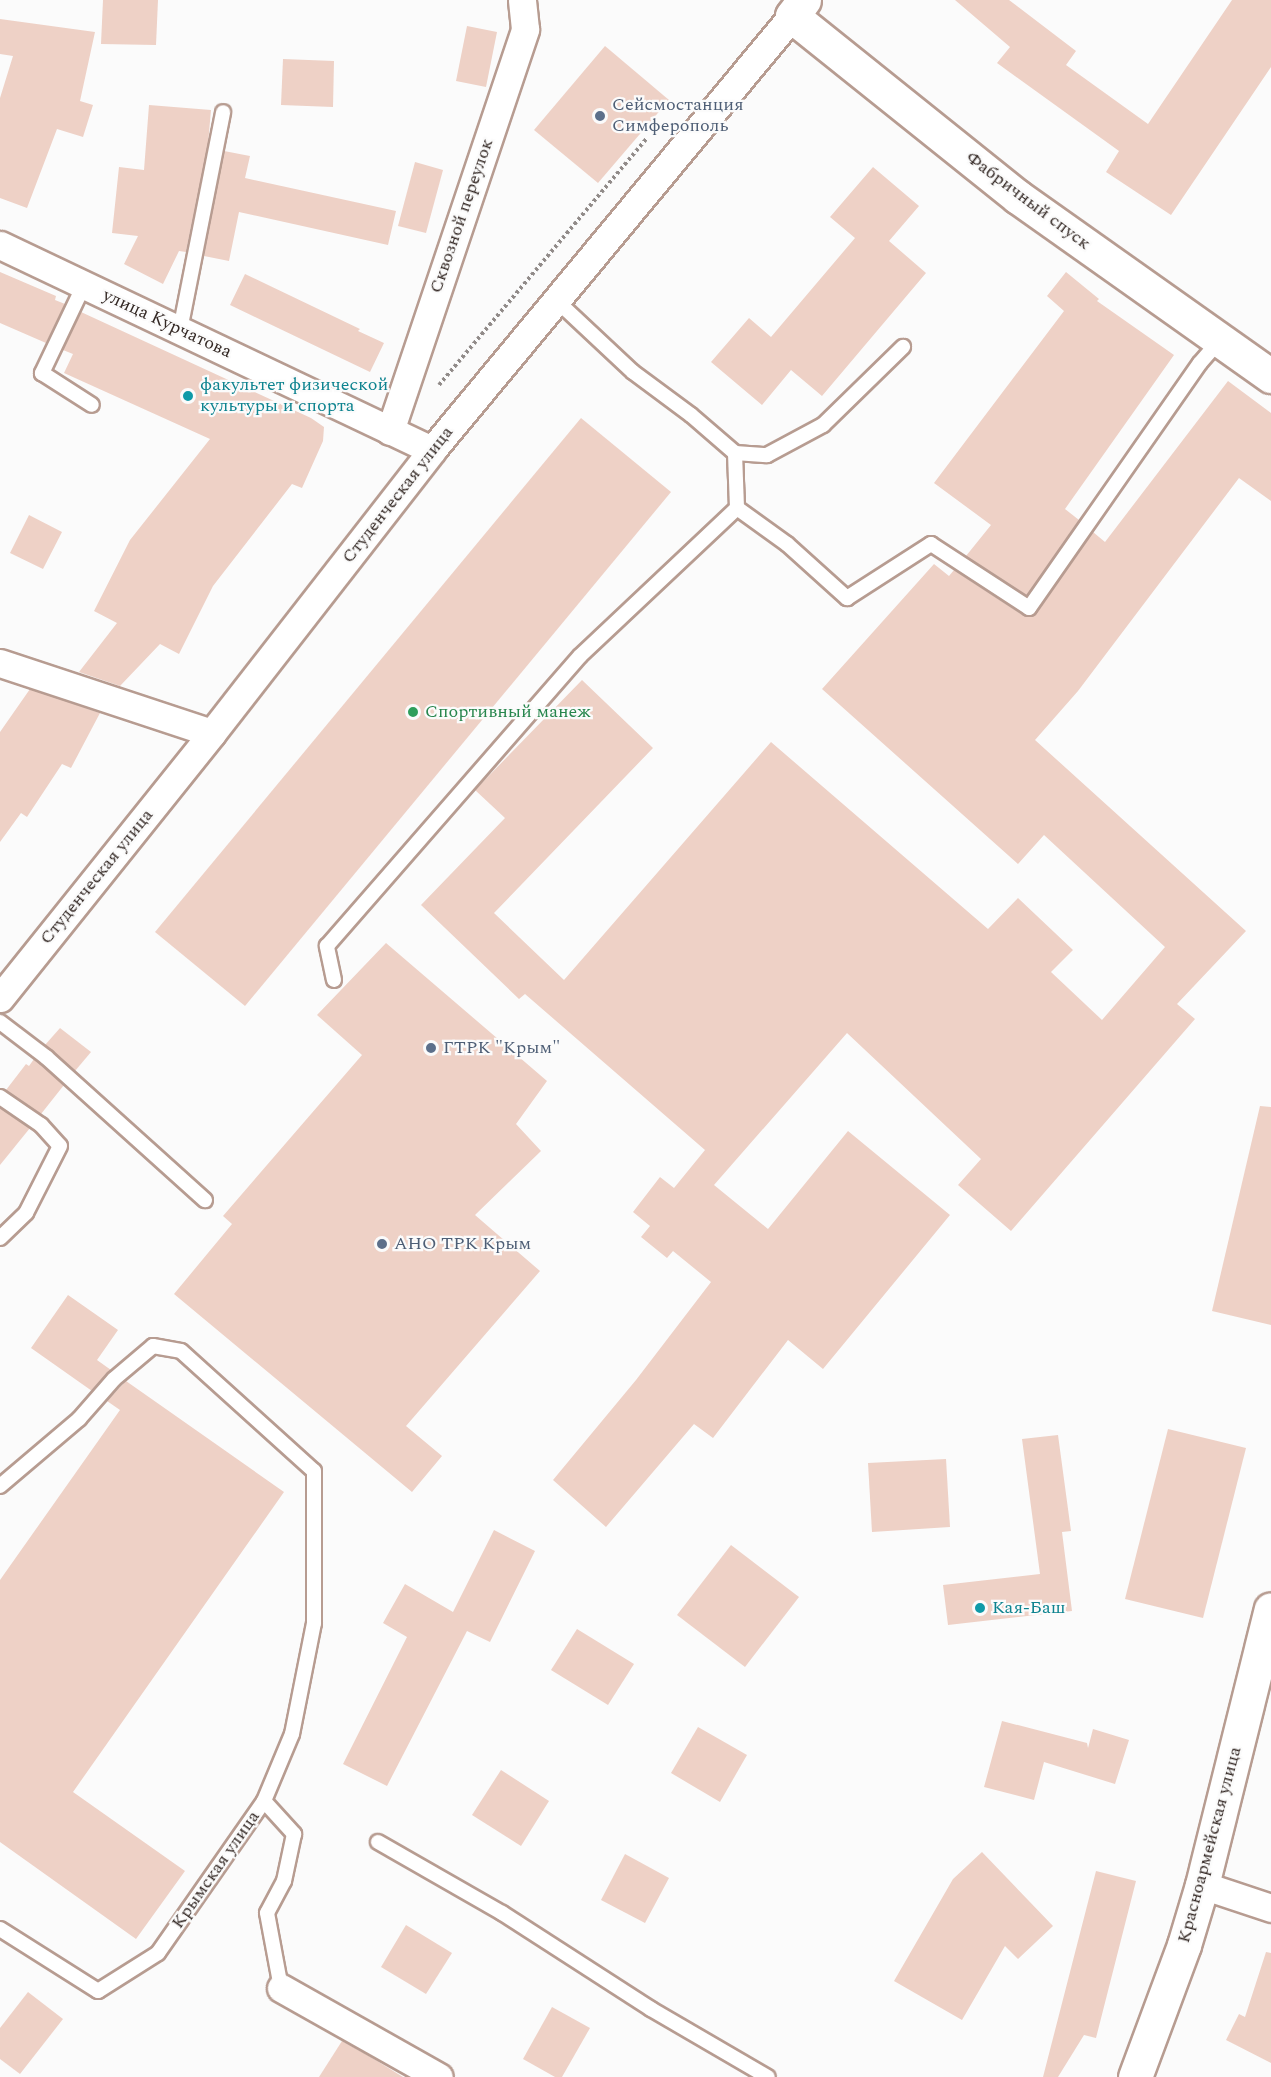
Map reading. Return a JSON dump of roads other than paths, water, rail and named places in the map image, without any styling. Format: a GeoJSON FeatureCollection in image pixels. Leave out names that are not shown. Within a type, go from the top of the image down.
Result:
{"type":"FeatureCollection","features":[{"type":"Feature","properties":{"kind":"main road","name":"Фабричный спуск"},"geometry":{"type":"LineString","coordinates":[[798,8],[1018,197],[1271,376]]}},
{"type":"Feature","properties":{"kind":"main road","name":"Красноармейская улица"},"geometry":{"type":"LineString","coordinates":[[1134,2077],[1176,1966],[1202,1885],[1271,1609]]}},
{"type":"Feature","properties":{"kind":"street","name":"Сквозной переулок"},"geometry":{"type":"LineString","coordinates":[[390,431],[525,29],[522,0]]}},
{"type":"Feature","properties":{"kind":"street","name":"Студенческая улица"},"geometry":{"type":"LineString","coordinates":[[0,998],[213,733],[432,450],[798,8]]}},
{"type":"Feature","properties":{"kind":"street","name":"улица Курчатова"},"geometry":{"type":"LineString","coordinates":[[0,245],[432,450]]}},
{"type":"Feature","properties":{"kind":"street"},"geometry":{"type":"LineString","coordinates":[[0,663],[213,733]]}},
{"type":"Feature","properties":{"kind":"street"},"geometry":{"type":"LineString","coordinates":[[1202,1885],[1271,1908]]}},
{"type":"Feature","properties":{"kind":"street","name":"Крымская улица"},"geometry":{"type":"LineString","coordinates":[[281,1988],[439,2077]]}},
{"type":"Feature","properties":{"kind":"lane"},"geometry":{"type":"LineString","coordinates":[[180,330],[223,112]]}},
{"type":"Feature","properties":{"kind":"lane"},"geometry":{"type":"LineString","coordinates":[[84,285],[42,373],[92,405]]}},
{"type":"Feature","properties":{"kind":"lane"},"geometry":{"type":"LineString","coordinates":[[556,300],[633,372],[691,415],[735,453],[767,456],[823,424],[903,347]]}},
{"type":"Feature","properties":{"kind":"lane"},"geometry":{"type":"LineString","coordinates":[[737,508],[788,544],[847,598],[931,544],[1029,608],[1200,363],[1221,339]]}},
{"type":"Feature","properties":{"kind":"lane"},"geometry":{"type":"LineString","coordinates":[[334,980],[327,946],[580,656],[737,508],[735,453]]}},
{"type":"Feature","properties":{"kind":"lane"},"geometry":{"type":"LineString","coordinates":[[0,1022],[46,1058],[205,1200]]}},
{"type":"Feature","properties":{"kind":"lane"},"geometry":{"type":"LineString","coordinates":[[0,1097],[41,1125],[60,1146],[26,1213],[0,1238]]}},
{"type":"Feature","properties":{"kind":"lane"},"geometry":{"type":"LineString","coordinates":[[0,1486],[79,1419],[114,1379],[153,1346],[182,1351],[314,1471],[314,1623],[292,1734],[264,1801]]}},
{"type":"Feature","properties":{"kind":"lane","name":"Крымская улица"},"geometry":{"type":"LineString","coordinates":[[0,1929],[98,1991],[158,1953],[264,1801],[294,1834],[284,1881],[267,1913],[281,1988]]}},
{"type":"Feature","properties":{"kind":"lane"},"geometry":{"type":"LineString","coordinates":[[378,1842],[502,1913],[651,2009],[768,2077]]}},
{"type":"Feature","properties":{"kind":"place","name":"Сейсмостанция Симферополь"},"geometry":{"type":"Point","coordinates":[600,116]}},
{"type":"Feature","properties":{"kind":"place","name":"факультет физической культуры и спорта"},"geometry":{"type":"Point","coordinates":[188,396]}},
{"type":"Feature","properties":{"kind":"place","name":"Спортивный манеж"},"geometry":{"type":"Point","coordinates":[413,712]}},
{"type":"Feature","properties":{"kind":"place","name":"ГТРК \"Крым\""},"geometry":{"type":"Point","coordinates":[431,1048]}},
{"type":"Feature","properties":{"kind":"place","name":"АНО ТРК Крым"},"geometry":{"type":"Point","coordinates":[382,1244]}},
{"type":"Feature","properties":{"kind":"place","name":"Кая-Баш"},"geometry":{"type":"Point","coordinates":[980,1608]}}]}
